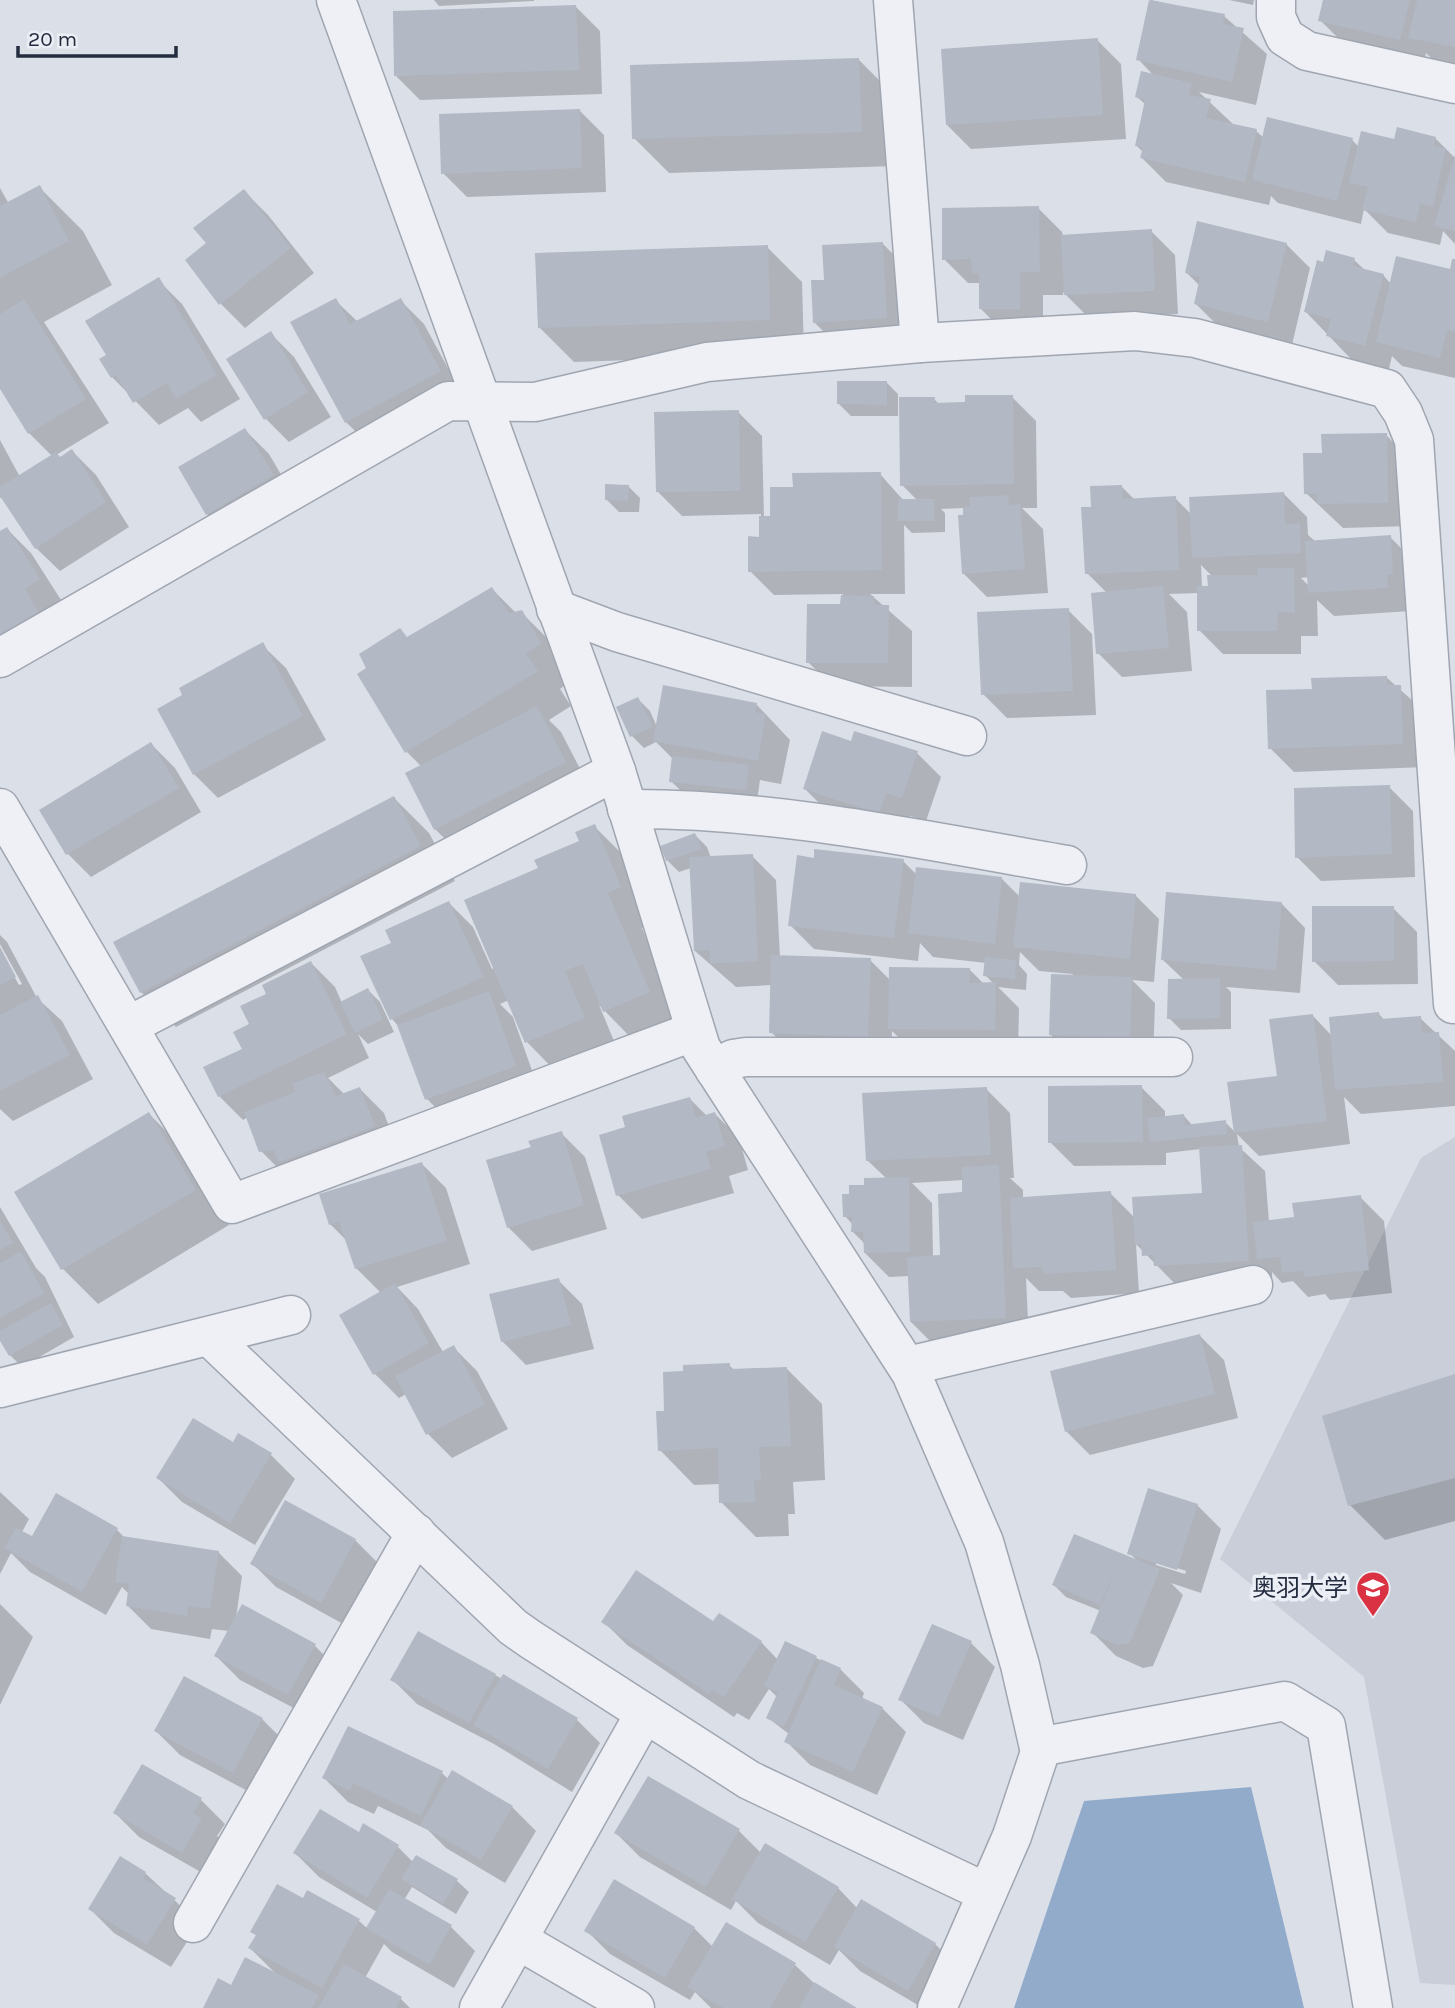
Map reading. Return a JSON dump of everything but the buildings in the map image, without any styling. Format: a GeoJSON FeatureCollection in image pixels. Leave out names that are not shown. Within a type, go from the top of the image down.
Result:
{"type":"FeatureCollection","features":[{"type":"Feature","properties":{"kind":"street"},"geometry":{"type":"LineString","coordinates":[[335,0],[616,771],[701,1048],[908,1366],[984,1542],[1020,1665],[1039,1748],[1012,1836],[937,2008]]}},
{"type":"Feature","properties":{"kind":"street"},"geometry":{"type":"LineString","coordinates":[[893,0],[920,343]]}},
{"type":"Feature","properties":{"kind":"street"},"geometry":{"type":"LineString","coordinates":[[1276,0],[1276,18],[1285,37],[1307,51],[1455,84]]}},
{"type":"Feature","properties":{"kind":"street"},"geometry":{"type":"LineString","coordinates":[[0,658],[448,401],[535,402],[707,362],[920,343],[1135,331],[1195,338],[1387,389],[1403,413],[1414,440],[1453,1004]]}},
{"type":"Feature","properties":{"kind":"street"},"geometry":{"type":"LineString","coordinates":[[556,609],[617,632],[967,736]]}},
{"type":"Feature","properties":{"kind":"street"},"geometry":{"type":"LineString","coordinates":[[128,1026],[616,771]]}},
{"type":"Feature","properties":{"kind":"street"},"geometry":{"type":"LineString","coordinates":[[0,808],[232,1204],[695,1031]]}},
{"type":"Feature","properties":{"kind":"street"},"geometry":{"type":"LineString","coordinates":[[627,809],[738,812],[809,821],[1067,865]]}},
{"type":"Feature","properties":{"kind":"street"},"geometry":{"type":"LineString","coordinates":[[715,1070],[733,1059],[746,1058],[1173,1057]]}},
{"type":"Feature","properties":{"kind":"street"},"geometry":{"type":"LineString","coordinates":[[908,1366],[1253,1285]]}},
{"type":"Feature","properties":{"kind":"street"},"geometry":{"type":"LineString","coordinates":[[0,1388],[291,1315]]}},
{"type":"Feature","properties":{"kind":"street"},"geometry":{"type":"LineString","coordinates":[[210,1337],[513,1626],[749,1780],[987,1893]]}},
{"type":"Feature","properties":{"kind":"street"},"geometry":{"type":"LineString","coordinates":[[193,1923],[416,1534]]}},
{"type":"Feature","properties":{"kind":"street"},"geometry":{"type":"LineString","coordinates":[[1039,1748],[1285,1701],[1325,1726],[1373,2008]]}},
{"type":"Feature","properties":{"kind":"street"},"geometry":{"type":"LineString","coordinates":[[479,2008],[645,1713]]}},
{"type":"Feature","properties":{"kind":"street"},"geometry":{"type":"LineString","coordinates":[[518,1940],[635,2008]]}},
{"type":"Feature","properties":{"kind":"shaded area","name":"奥羽大学"},"geometry":{"type":"Polygon","coordinates":[[[1455,1137],[1455,1985],[1420,1983],[1364,1677],[1220,1559],[1421,1158],[1455,1137]]]}},
{"type":"Feature","properties":{"kind":"water"},"geometry":{"type":"Polygon","coordinates":[[[1251,1787],[1304,2008],[1014,2008],[1084,1801],[1251,1787]]]}},
{"type":"Feature","properties":{"kind":"place","name":"奥羽大学"},"geometry":{"type":"Point","coordinates":[1373,1618]}}]}
